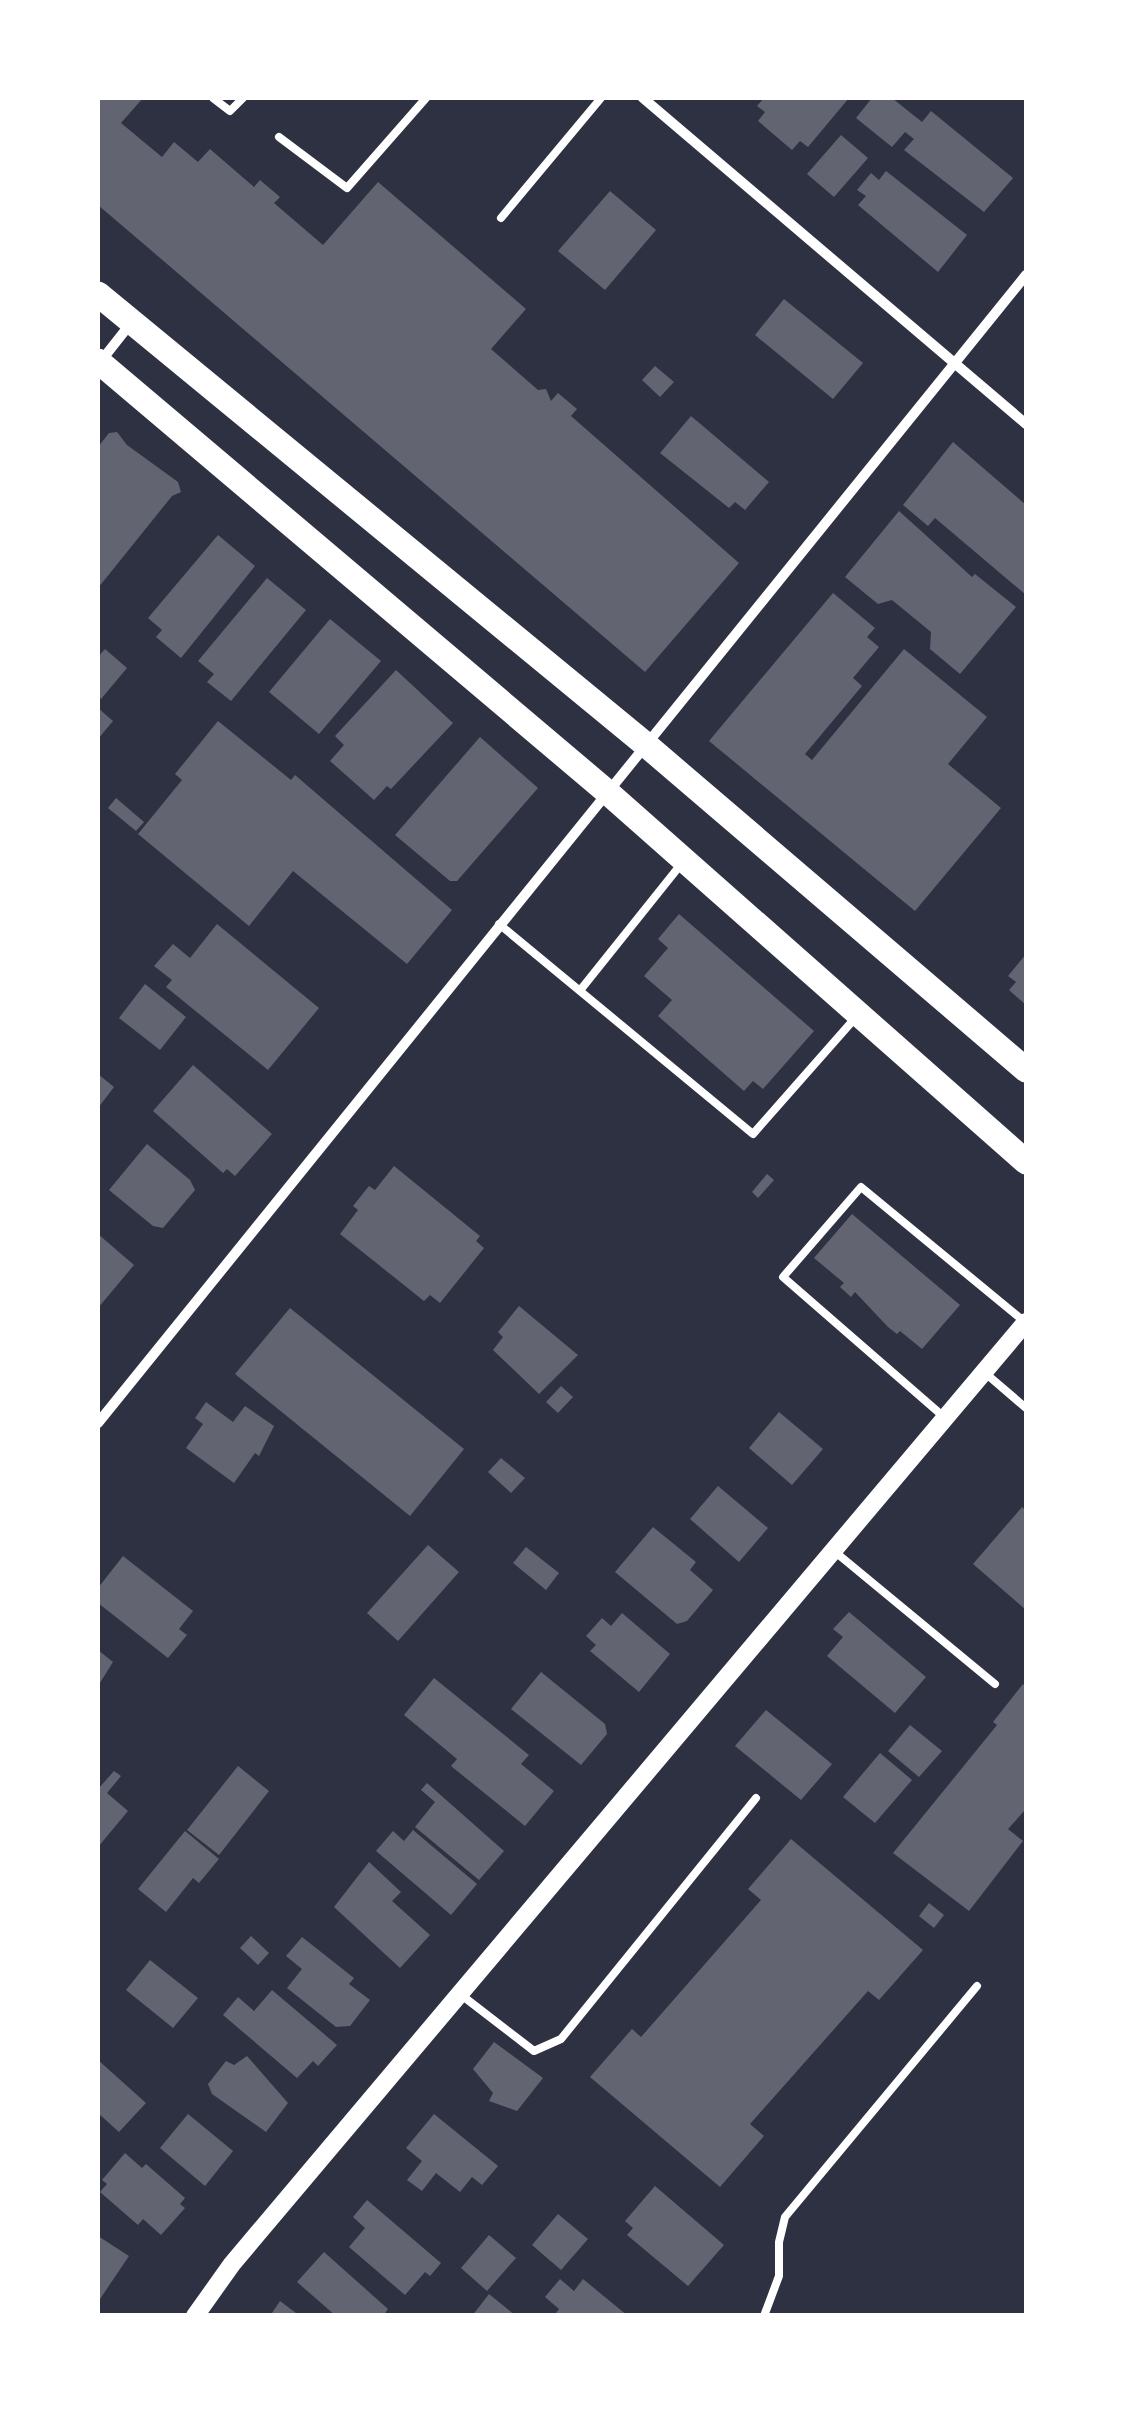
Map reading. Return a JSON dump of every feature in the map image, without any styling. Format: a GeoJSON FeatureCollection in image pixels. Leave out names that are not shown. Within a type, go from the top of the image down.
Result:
{"type":"FeatureCollection","features":[{"type":"Feature","properties":{"kind":"main road"},"geometry":{"type":"LineString","coordinates":[[98,294],[644,744],[1026,1070]]}},
{"type":"Feature","properties":{"kind":"main road"},"geometry":{"type":"LineString","coordinates":[[98,363],[606,791],[1026,1162]]}},
{"type":"Feature","properties":{"kind":"street"},"geometry":{"type":"LineString","coordinates":[[643,98],[1026,424]]}},
{"type":"Feature","properties":{"kind":"street"},"geometry":{"type":"LineString","coordinates":[[98,1423],[1026,275]]}},
{"type":"Feature","properties":{"kind":"street"},"geometry":{"type":"LineString","coordinates":[[98,363],[131,322]]}},
{"type":"Feature","properties":{"kind":"street"},"geometry":{"type":"LineString","coordinates":[[195,2316],[232,2264],[1026,1323]]}},
{"type":"Feature","properties":{"kind":"lane"},"geometry":{"type":"LineString","coordinates":[[213,98],[230,111],[243,98]]}},
{"type":"Feature","properties":{"kind":"lane"},"geometry":{"type":"LineString","coordinates":[[279,137],[347,188],[426,98]]}},
{"type":"Feature","properties":{"kind":"lane"},"geometry":{"type":"LineString","coordinates":[[500,218],[601,98]]}},
{"type":"Feature","properties":{"kind":"lane"},"geometry":{"type":"LineString","coordinates":[[582,988],[685,860]]}},
{"type":"Feature","properties":{"kind":"lane"},"geometry":{"type":"LineString","coordinates":[[499,924],[582,988],[753,1134],[859,1014]]}},
{"type":"Feature","properties":{"kind":"lane"},"geometry":{"type":"LineString","coordinates":[[946,1418],[783,1277],[862,1188],[1026,1323]]}},
{"type":"Feature","properties":{"kind":"lane"},"geometry":{"type":"LineString","coordinates":[[984,1372],[1026,1408]]}},
{"type":"Feature","properties":{"kind":"lane"},"geometry":{"type":"LineString","coordinates":[[834,1551],[995,1684]]}},
{"type":"Feature","properties":{"kind":"lane"},"geometry":{"type":"LineString","coordinates":[[460,1994],[524,2044],[534,2050],[548,2048],[560,2039],[756,1798]]}},
{"type":"Feature","properties":{"kind":"lane"},"geometry":{"type":"LineString","coordinates":[[764,2316],[779,2276],[779,2242],[785,2217],[977,1986]]}},
{"type":"Feature","properties":{"kind":"building"},"geometry":{"type":"Polygon","coordinates":[[[98,98],[143,98],[121,123],[162,157],[174,142],[198,162],[210,149],[254,187],[260,180],[280,197],[274,203],[323,245],[378,182],[526,309],[491,349],[538,390],[546,389],[551,401],[558,393],[577,409],[571,416],[739,563],[645,672],[98,205],[98,98]]]}},
{"type":"Feature","properties":{"kind":"building"},"geometry":{"type":"Polygon","coordinates":[[[764,98],[849,98],[808,147],[800,141],[792,150],[758,121],[765,112],[757,106],[764,98]]]}},
{"type":"Feature","properties":{"kind":"building"},"geometry":{"type":"Polygon","coordinates":[[[872,98],[892,98],[922,122],[931,111],[1013,178],[984,212],[904,150],[914,139],[905,132],[892,147],[856,118],[872,98]]]}},
{"type":"Feature","properties":{"kind":"building"},"geometry":{"type":"Polygon","coordinates":[[[841,135],[868,158],[834,197],[807,174],[841,135]]]}},
{"type":"Feature","properties":{"kind":"building"},"geometry":{"type":"Polygon","coordinates":[[[886,171],[967,235],[938,272],[858,205],[866,196],[857,190],[871,173],[879,180],[886,171]]]}},
{"type":"Feature","properties":{"kind":"building"},"geometry":{"type":"Polygon","coordinates":[[[610,191],[656,230],[605,290],[558,251],[610,191]]]}},
{"type":"Feature","properties":{"kind":"building"},"geometry":{"type":"Polygon","coordinates":[[[784,299],[863,363],[833,399],[755,335],[784,299]]]}},
{"type":"Feature","properties":{"kind":"building"},"geometry":{"type":"Polygon","coordinates":[[[655,366],[674,382],[660,397],[642,380],[655,366]]]}},
{"type":"Feature","properties":{"kind":"building"},"geometry":{"type":"Polygon","coordinates":[[[691,416],[769,482],[745,510],[735,502],[729,508],[660,453],[691,416]]]}},
{"type":"Feature","properties":{"kind":"building"},"geometry":{"type":"Polygon","coordinates":[[[117,432],[127,445],[178,482],[181,492],[172,496],[98,588],[98,447],[109,433],[117,432]]]}},
{"type":"Feature","properties":{"kind":"building"},"geometry":{"type":"Polygon","coordinates":[[[953,442],[1026,505],[1026,595],[935,518],[928,526],[903,505],[953,442]]]}},
{"type":"Feature","properties":{"kind":"building"},"geometry":{"type":"Polygon","coordinates":[[[899,511],[972,577],[975,574],[1016,607],[960,674],[930,649],[931,632],[892,600],[878,604],[845,577],[899,511]]]}},
{"type":"Feature","properties":{"kind":"building"},"geometry":{"type":"Polygon","coordinates":[[[218,535],[255,566],[181,658],[156,637],[162,630],[148,618],[218,535]]]}},
{"type":"Feature","properties":{"kind":"building"},"geometry":{"type":"Polygon","coordinates":[[[267,578],[306,610],[231,701],[207,682],[214,674],[198,661],[267,578]]]}},
{"type":"Feature","properties":{"kind":"building"},"geometry":{"type":"Polygon","coordinates":[[[833,593],[875,628],[867,637],[879,647],[853,678],[862,686],[805,754],[812,760],[904,649],[987,717],[948,764],[1001,808],[915,911],[709,741],[833,593]]]}},
{"type":"Feature","properties":{"kind":"building"},"geometry":{"type":"Polygon","coordinates":[[[330,619],[381,661],[319,734],[269,692],[330,619]]]}},
{"type":"Feature","properties":{"kind":"building"},"geometry":{"type":"Polygon","coordinates":[[[105,649],[127,668],[101,699],[98,657],[105,649]]]}},
{"type":"Feature","properties":{"kind":"building"},"geometry":{"type":"Polygon","coordinates":[[[396,670],[453,723],[391,789],[387,786],[374,800],[330,761],[344,745],[335,736],[396,670]]]}},
{"type":"Feature","properties":{"kind":"building"},"geometry":{"type":"Polygon","coordinates":[[[98,708],[113,721],[98,739],[98,708]]]}},
{"type":"Feature","properties":{"kind":"building"},"geometry":{"type":"Polygon","coordinates":[[[218,721],[291,780],[295,775],[452,910],[407,964],[293,871],[249,926],[138,834],[182,780],[175,774],[218,721]]]}},
{"type":"Feature","properties":{"kind":"building"},"geometry":{"type":"Polygon","coordinates":[[[480,737],[538,788],[457,881],[450,881],[395,835],[480,737]]]}},
{"type":"Feature","properties":{"kind":"building"},"geometry":{"type":"Polygon","coordinates":[[[116,798],[144,822],[136,831],[108,808],[116,798]]]}},
{"type":"Feature","properties":{"kind":"building"},"geometry":{"type":"Polygon","coordinates":[[[679,914],[814,1031],[763,1089],[753,1081],[744,1091],[658,1016],[672,1000],[644,976],[668,948],[658,939],[679,914]]]}},
{"type":"Feature","properties":{"kind":"building"},"geometry":{"type":"Polygon","coordinates":[[[217,924],[319,1008],[268,1070],[166,987],[172,980],[154,966],[173,944],[190,958],[217,924]]]}},
{"type":"Feature","properties":{"kind":"building"},"geometry":{"type":"Polygon","coordinates":[[[1026,954],[1026,1005],[1009,990],[1016,982],[1008,976],[1026,954]]]}},
{"type":"Feature","properties":{"kind":"building"},"geometry":{"type":"Polygon","coordinates":[[[145,984],[186,1017],[160,1050],[119,1018],[145,984]]]}},
{"type":"Feature","properties":{"kind":"building"},"geometry":{"type":"Polygon","coordinates":[[[193,1065],[272,1134],[235,1176],[227,1169],[223,1173],[153,1111],[193,1065]]]}},
{"type":"Feature","properties":{"kind":"building"},"geometry":{"type":"Polygon","coordinates":[[[98,1074],[114,1087],[98,1108],[98,1074]]]}},
{"type":"Feature","properties":{"kind":"building"},"geometry":{"type":"Polygon","coordinates":[[[147,1144],[190,1180],[195,1190],[163,1228],[153,1226],[109,1190],[147,1144]]]}},
{"type":"Feature","properties":{"kind":"building"},"geometry":{"type":"Polygon","coordinates":[[[394,1166],[480,1236],[476,1241],[484,1248],[440,1303],[430,1295],[424,1301],[340,1234],[358,1210],[353,1206],[369,1186],[375,1190],[394,1166]]]}},
{"type":"Feature","properties":{"kind":"building"},"geometry":{"type":"Polygon","coordinates":[[[767,1174],[774,1180],[758,1198],[752,1192],[767,1174]]]}},
{"type":"Feature","properties":{"kind":"building"},"geometry":{"type":"Polygon","coordinates":[[[852,1214],[960,1305],[922,1349],[900,1331],[897,1334],[888,1327],[855,1292],[851,1297],[840,1287],[844,1283],[814,1258],[852,1214]]]}},
{"type":"Feature","properties":{"kind":"building"},"geometry":{"type":"Polygon","coordinates":[[[98,1234],[134,1265],[98,1308],[98,1234]]]}},
{"type":"Feature","properties":{"kind":"building"},"geometry":{"type":"Polygon","coordinates":[[[519,1306],[578,1355],[539,1394],[493,1350],[503,1337],[498,1332],[519,1306]]]}},
{"type":"Feature","properties":{"kind":"building"},"geometry":{"type":"Polygon","coordinates":[[[290,1308],[464,1449],[410,1516],[235,1374],[290,1308]]]}},
{"type":"Feature","properties":{"kind":"building"},"geometry":{"type":"Polygon","coordinates":[[[561,1386],[573,1397],[558,1413],[546,1402],[561,1386]]]}},
{"type":"Feature","properties":{"kind":"building"},"geometry":{"type":"Polygon","coordinates":[[[206,1402],[233,1422],[245,1406],[274,1426],[259,1456],[255,1453],[234,1483],[186,1448],[203,1424],[195,1418],[206,1402]]]}},
{"type":"Feature","properties":{"kind":"building"},"geometry":{"type":"Polygon","coordinates":[[[779,1412],[823,1449],[792,1485],[749,1448],[779,1412]]]}},
{"type":"Feature","properties":{"kind":"building"},"geometry":{"type":"Polygon","coordinates":[[[501,1458],[525,1478],[511,1493],[488,1472],[501,1458]]]}},
{"type":"Feature","properties":{"kind":"building"},"geometry":{"type":"Polygon","coordinates":[[[718,1486],[768,1528],[739,1562],[690,1519],[718,1486]]]}},
{"type":"Feature","properties":{"kind":"building"},"geometry":{"type":"Polygon","coordinates":[[[1022,1507],[1026,1511],[1026,1610],[973,1564],[1022,1507]]]}},
{"type":"Feature","properties":{"kind":"building"},"geometry":{"type":"Polygon","coordinates":[[[653,1527],[696,1562],[690,1570],[713,1590],[687,1621],[677,1624],[615,1572],[653,1527]]]}},
{"type":"Feature","properties":{"kind":"building"},"geometry":{"type":"Polygon","coordinates":[[[428,1545],[459,1572],[398,1641],[367,1613],[428,1545]]]}},
{"type":"Feature","properties":{"kind":"building"},"geometry":{"type":"Polygon","coordinates":[[[526,1547],[559,1573],[546,1590],[513,1563],[526,1547]]]}},
{"type":"Feature","properties":{"kind":"building"},"geometry":{"type":"Polygon","coordinates":[[[123,1556],[193,1611],[179,1629],[187,1635],[168,1658],[98,1603],[98,1588],[123,1556]]]}},
{"type":"Feature","properties":{"kind":"building"},"geometry":{"type":"Polygon","coordinates":[[[849,1612],[926,1677],[895,1713],[827,1656],[843,1637],[833,1629],[849,1612]]]}},
{"type":"Feature","properties":{"kind":"building"},"geometry":{"type":"Polygon","coordinates":[[[622,1613],[670,1654],[639,1692],[590,1651],[596,1645],[586,1636],[602,1618],[611,1626],[622,1613]]]}},
{"type":"Feature","properties":{"kind":"building"},"geometry":{"type":"Polygon","coordinates":[[[98,1650],[113,1662],[98,1686],[98,1650]]]}},
{"type":"Feature","properties":{"kind":"building"},"geometry":{"type":"Polygon","coordinates":[[[541,1672],[605,1724],[607,1734],[581,1765],[511,1709],[541,1672]]]}},
{"type":"Feature","properties":{"kind":"building"},"geometry":{"type":"Polygon","coordinates":[[[434,1678],[529,1755],[521,1764],[554,1791],[525,1826],[451,1766],[457,1759],[404,1715],[434,1678]]]}},
{"type":"Feature","properties":{"kind":"building"},"geometry":{"type":"Polygon","coordinates":[[[1023,1684],[1026,1809],[1008,1829],[1023,1841],[969,1911],[893,1853],[997,1725],[993,1722],[1023,1684]]]}},
{"type":"Feature","properties":{"kind":"building"},"geometry":{"type":"Polygon","coordinates":[[[766,1710],[832,1764],[801,1800],[735,1746],[766,1710]]]}},
{"type":"Feature","properties":{"kind":"building"},"geometry":{"type":"Polygon","coordinates":[[[910,1725],[942,1751],[919,1777],[888,1751],[910,1725]]]}},
{"type":"Feature","properties":{"kind":"building"},"geometry":{"type":"Polygon","coordinates":[[[880,1753],[912,1780],[875,1823],[843,1797],[880,1753]]]}},
{"type":"Feature","properties":{"kind":"building"},"geometry":{"type":"Polygon","coordinates":[[[238,1766],[269,1791],[219,1855],[187,1830],[238,1766]]]}},
{"type":"Feature","properties":{"kind":"building"},"geometry":{"type":"Polygon","coordinates":[[[114,1771],[121,1776],[107,1793],[128,1811],[98,1847],[98,1789],[114,1771]]]}},
{"type":"Feature","properties":{"kind":"building"},"geometry":{"type":"Polygon","coordinates":[[[427,1783],[504,1851],[479,1880],[415,1827],[435,1802],[421,1790],[427,1783]]]}},
{"type":"Feature","properties":{"kind":"building"},"geometry":{"type":"Polygon","coordinates":[[[413,1830],[477,1884],[451,1915],[376,1851],[393,1831],[404,1841],[413,1830]]]}},
{"type":"Feature","properties":{"kind":"building"},"geometry":{"type":"Polygon","coordinates":[[[185,1831],[219,1859],[199,1883],[193,1878],[166,1912],[138,1889],[185,1831]]]}},
{"type":"Feature","properties":{"kind":"building"},"geometry":{"type":"Polygon","coordinates":[[[791,1839],[923,1950],[879,2000],[868,1991],[750,2124],[764,2136],[720,2187],[590,2077],[632,2029],[641,2037],[761,1900],[748,1889],[791,1839]]]}},
{"type":"Feature","properties":{"kind":"building"},"geometry":{"type":"Polygon","coordinates":[[[369,1862],[401,1892],[392,1901],[430,1935],[400,1968],[334,1907],[369,1862]]]}},
{"type":"Feature","properties":{"kind":"building"},"geometry":{"type":"Polygon","coordinates":[[[929,1903],[944,1915],[934,1928],[919,1916],[929,1903]]]}},
{"type":"Feature","properties":{"kind":"building"},"geometry":{"type":"Polygon","coordinates":[[[251,1936],[269,1953],[258,1965],[240,1948],[251,1936]]]}},
{"type":"Feature","properties":{"kind":"building"},"geometry":{"type":"Polygon","coordinates":[[[302,1937],[354,1978],[349,1984],[370,2000],[350,2026],[336,2027],[287,1988],[302,1969],[286,1956],[302,1937]]]}},
{"type":"Feature","properties":{"kind":"building"},"geometry":{"type":"Polygon","coordinates":[[[150,1960],[198,1998],[173,2028],[126,1990],[150,1960]]]}},
{"type":"Feature","properties":{"kind":"building"},"geometry":{"type":"Polygon","coordinates":[[[272,1990],[337,2045],[318,2066],[313,2061],[297,2078],[223,2015],[238,1997],[254,2011],[272,1990]]]}},
{"type":"Feature","properties":{"kind":"building"},"geometry":{"type":"Polygon","coordinates":[[[494,2042],[543,2078],[517,2111],[489,2101],[493,2093],[473,2069],[494,2042]]]}},
{"type":"Feature","properties":{"kind":"building"},"geometry":{"type":"Polygon","coordinates":[[[247,2056],[288,2103],[266,2132],[212,2094],[208,2084],[226,2061],[234,2065],[247,2056]]]}},
{"type":"Feature","properties":{"kind":"building"},"geometry":{"type":"Polygon","coordinates":[[[98,2060],[146,2103],[119,2132],[98,2113],[98,2060]]]}},
{"type":"Feature","properties":{"kind":"building"},"geometry":{"type":"Polygon","coordinates":[[[188,2114],[233,2151],[205,2186],[160,2148],[188,2114]]]}},
{"type":"Feature","properties":{"kind":"building"},"geometry":{"type":"Polygon","coordinates":[[[434,2114],[498,2166],[482,2185],[472,2177],[460,2192],[436,2173],[422,2191],[407,2180],[422,2161],[406,2148],[434,2114]]]}},
{"type":"Feature","properties":{"kind":"building"},"geometry":{"type":"Polygon","coordinates":[[[125,2153],[142,2168],[146,2164],[185,2198],[180,2204],[185,2208],[161,2235],[143,2219],[138,2225],[100,2192],[107,2184],[102,2180],[125,2153]]]}},
{"type":"Feature","properties":{"kind":"building"},"geometry":{"type":"Polygon","coordinates":[[[655,2186],[724,2245],[688,2286],[627,2235],[633,2228],[625,2221],[655,2186]]]}},
{"type":"Feature","properties":{"kind":"building"},"geometry":{"type":"Polygon","coordinates":[[[367,2200],[441,2263],[430,2276],[425,2272],[405,2295],[349,2247],[365,2228],[353,2217],[367,2200]]]}},
{"type":"Feature","properties":{"kind":"building"},"geometry":{"type":"Polygon","coordinates":[[[558,2214],[588,2239],[561,2270],[532,2245],[558,2214]]]}},
{"type":"Feature","properties":{"kind":"building"},"geometry":{"type":"Polygon","coordinates":[[[489,2235],[516,2258],[487,2291],[461,2268],[489,2235]]]}},
{"type":"Feature","properties":{"kind":"building"},"geometry":{"type":"Polygon","coordinates":[[[98,2236],[129,2256],[100,2299],[98,2297],[98,2236]]]}},
{"type":"Feature","properties":{"kind":"building"},"geometry":{"type":"Polygon","coordinates":[[[324,2252],[388,2309],[383,2316],[336,2316],[297,2282],[324,2252]]]}},
{"type":"Feature","properties":{"kind":"building"},"geometry":{"type":"Polygon","coordinates":[[[560,2279],[574,2291],[583,2279],[628,2316],[554,2316],[559,2309],[545,2297],[560,2279]]]}},
{"type":"Feature","properties":{"kind":"building"},"geometry":{"type":"Polygon","coordinates":[[[489,2294],[516,2316],[472,2316],[489,2294]]]}},
{"type":"Feature","properties":{"kind":"building"},"geometry":{"type":"Polygon","coordinates":[[[280,2301],[300,2316],[270,2316],[280,2301]]]}}]}
